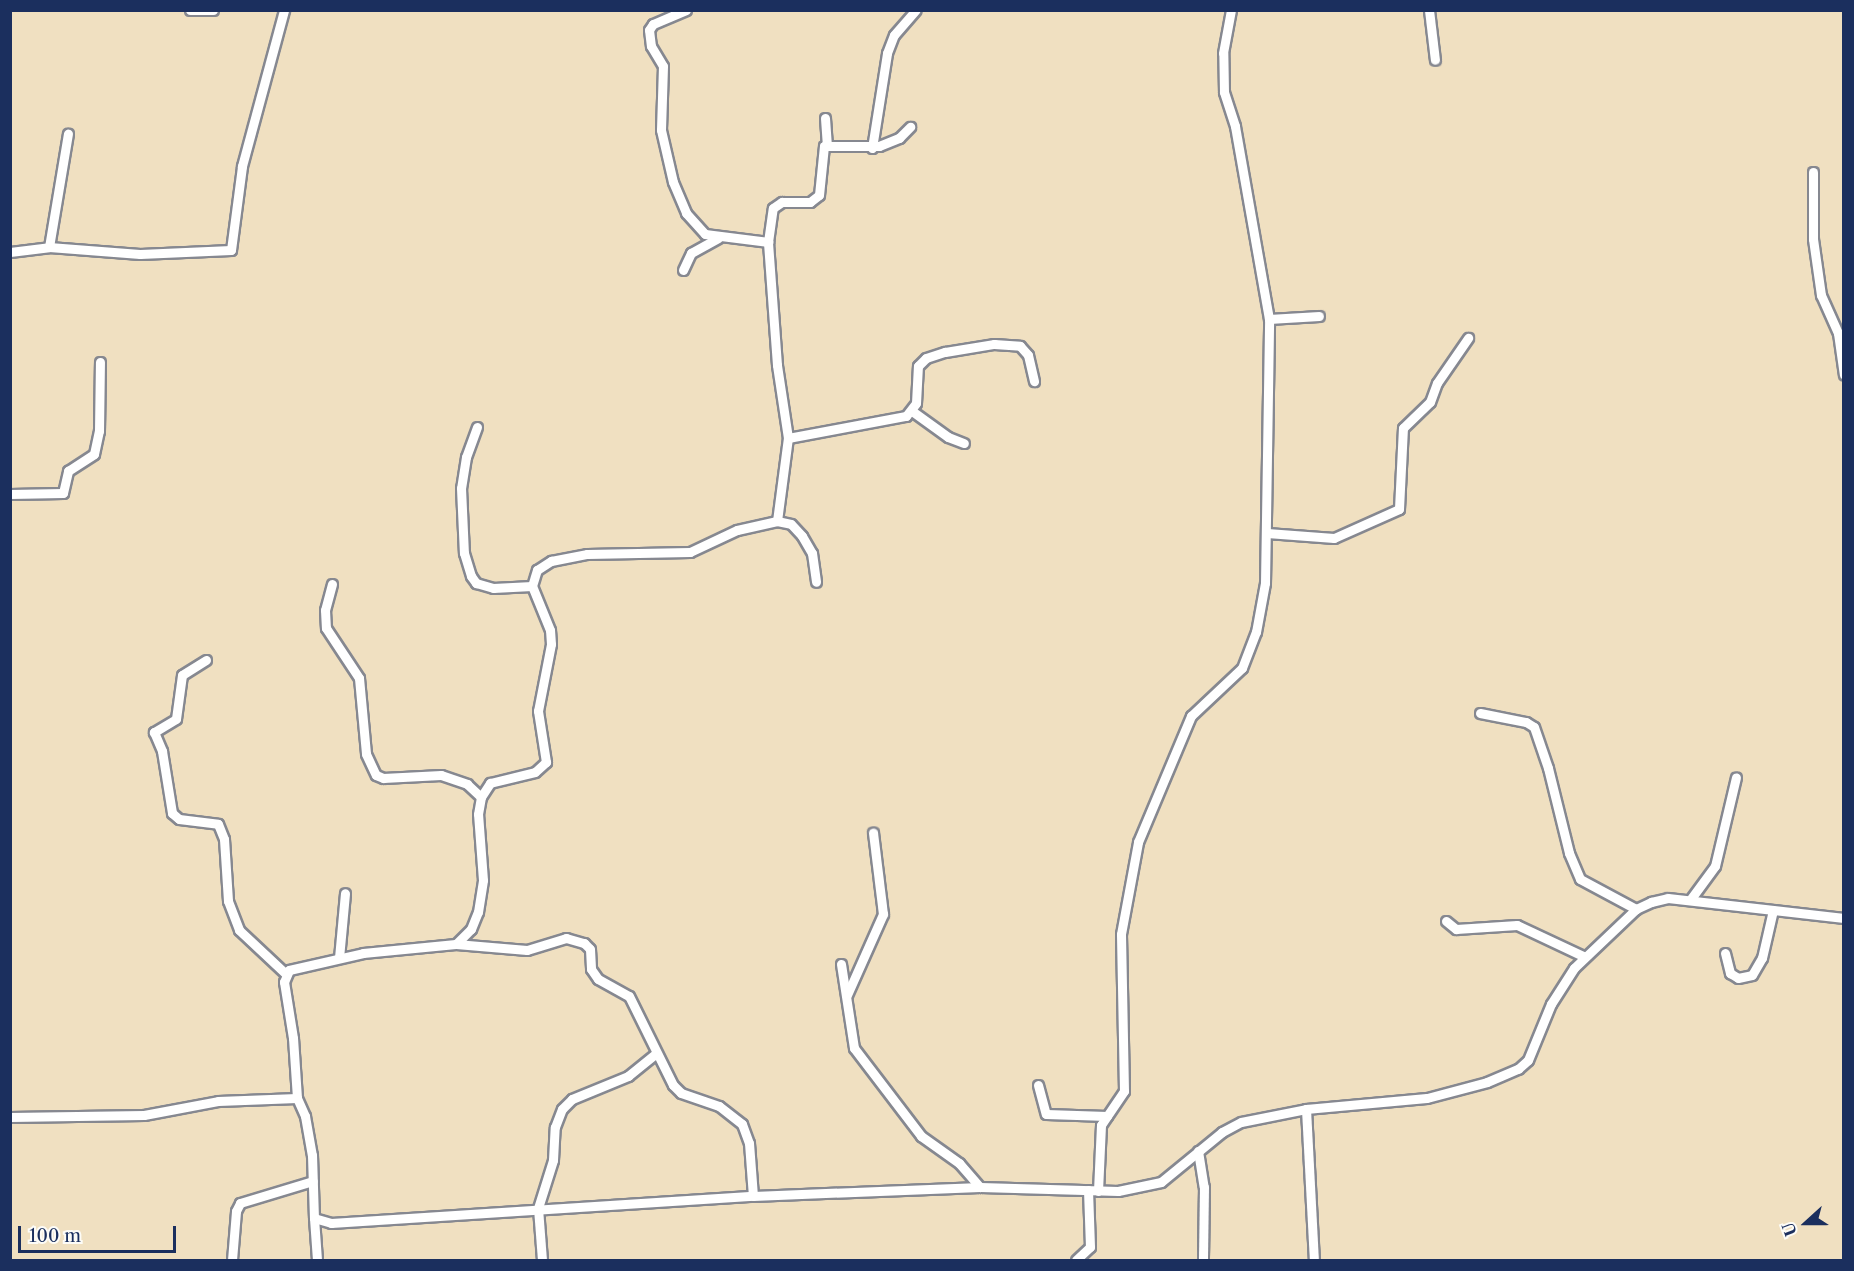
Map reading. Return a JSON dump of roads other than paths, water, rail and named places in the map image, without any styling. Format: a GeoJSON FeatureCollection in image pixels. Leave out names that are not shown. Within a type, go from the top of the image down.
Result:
{"type":"FeatureCollection","features":[{"type":"Feature","properties":{"kind":"street"},"geometry":{"type":"LineString","coordinates":[[190,10],[213,10]]}},
{"type":"Feature","properties":{"kind":"street"},"geometry":{"type":"LineString","coordinates":[[10,252],[49,247],[140,254],[231,250],[242,166],[284,10]]}},
{"type":"Feature","properties":{"kind":"street"},"geometry":{"type":"LineString","coordinates":[[686,10],[653,24],[649,30],[651,46],[663,66],[661,130],[673,182],[686,213],[695,227],[718,238],[768,242]]}},
{"type":"Feature","properties":{"kind":"street"},"geometry":{"type":"LineString","coordinates":[[872,148],[887,53],[894,35],[916,10]]}},
{"type":"Feature","properties":{"kind":"street"},"geometry":{"type":"LineString","coordinates":[[1076,1260],[1090,1247],[1093,1190],[1101,1129],[1124,1091],[1121,934],[1138,842],[1191,716],[1226,686],[1247,657],[1264,591],[1267,533],[1269,319],[1235,126],[1224,92],[1224,53],[1231,11],[1240,10]]}},
{"type":"Feature","properties":{"kind":"street"},"geometry":{"type":"LineString","coordinates":[[1429,10],[1435,60]]}},
{"type":"Feature","properties":{"kind":"street"},"geometry":{"type":"LineString","coordinates":[[777,521],[788,438],[777,365],[768,242],[776,203],[806,203],[819,195],[820,154],[827,144],[825,118]]}},
{"type":"Feature","properties":{"kind":"street"},"geometry":{"type":"LineString","coordinates":[[827,144],[872,148],[892,141],[910,127]]}},
{"type":"Feature","properties":{"kind":"street"},"geometry":{"type":"LineString","coordinates":[[49,247],[68,134]]}},
{"type":"Feature","properties":{"kind":"street"},"geometry":{"type":"LineString","coordinates":[[1813,172],[1813,239],[1821,295],[1838,333],[1844,375]]}},
{"type":"Feature","properties":{"kind":"street"},"geometry":{"type":"LineString","coordinates":[[683,270],[691,253],[718,238]]}},
{"type":"Feature","properties":{"kind":"street"},"geometry":{"type":"LineString","coordinates":[[1269,319],[1319,316]]}},
{"type":"Feature","properties":{"kind":"street"},"geometry":{"type":"LineString","coordinates":[[1267,533],[1334,538],[1399,509],[1403,428],[1430,402],[1437,383],[1468,338]]}},
{"type":"Feature","properties":{"kind":"street"},"geometry":{"type":"LineString","coordinates":[[912,411],[918,366],[926,358],[945,352],[994,344],[1020,346],[1028,355],[1034,381]]}},
{"type":"Feature","properties":{"kind":"street"},"geometry":{"type":"LineString","coordinates":[[10,495],[63,493],[68,471],[94,454],[99,431],[100,362]]}},
{"type":"Feature","properties":{"kind":"street"},"geometry":{"type":"LineString","coordinates":[[788,438],[912,411],[948,437],[964,443]]}},
{"type":"Feature","properties":{"kind":"street"},"geometry":{"type":"LineString","coordinates":[[477,427],[466,457],[461,488],[464,553],[471,576],[476,583],[493,588],[532,586]]}},
{"type":"Feature","properties":{"kind":"street"},"geometry":{"type":"LineString","coordinates":[[456,944],[464,938],[478,912],[483,880],[478,814],[481,797],[490,783],[535,772],[546,762],[538,711],[551,644],[550,630],[532,586],[537,570],[567,557],[606,552],[690,552],[736,530],[777,521],[791,524],[802,536],[812,554],[816,582]]}},
{"type":"Feature","properties":{"kind":"street"},"geometry":{"type":"LineString","coordinates":[[332,584],[325,610],[326,628],[359,678],[363,732],[370,765],[383,778],[450,777],[467,784],[481,797]]}},
{"type":"Feature","properties":{"kind":"street"},"geometry":{"type":"LineString","coordinates":[[206,660],[183,675],[176,719],[154,732],[162,751],[172,813],[179,819],[218,824],[224,838],[228,901],[238,930],[286,974],[297,1098],[305,1116],[313,1181],[317,1260]]}},
{"type":"Feature","properties":{"kind":"street"},"geometry":{"type":"LineString","coordinates":[[1480,713],[1526,722],[1534,727],[1548,768],[1569,853],[1580,879],[1636,909]]}},
{"type":"Feature","properties":{"kind":"street"},"geometry":{"type":"LineString","coordinates":[[1690,900],[1715,866],[1736,777]]}},
{"type":"Feature","properties":{"kind":"street"},"geometry":{"type":"LineString","coordinates":[[846,998],[883,914],[873,833]]}},
{"type":"Feature","properties":{"kind":"street"},"geometry":{"type":"LineString","coordinates":[[339,958],[345,893]]}},
{"type":"Feature","properties":{"kind":"street"},"geometry":{"type":"LineString","coordinates":[[314,1218],[346,1224],[538,1208],[633,1206],[753,1196],[980,1187],[1093,1190],[1141,1188],[1161,1182],[1198,1151],[1241,1122],[1305,1109],[1427,1098],[1487,1082],[1518,1069],[1528,1060],[1540,1036],[1551,1004],[1585,957],[1636,909],[1668,897],[1844,918]]}},
{"type":"Feature","properties":{"kind":"street"},"geometry":{"type":"LineString","coordinates":[[1725,953],[1730,973],[1738,978],[1752,975],[1761,958],[1773,910]]}},
{"type":"Feature","properties":{"kind":"street"},"geometry":{"type":"LineString","coordinates":[[1446,921],[1455,929],[1517,925],[1585,957]]}},
{"type":"Feature","properties":{"kind":"street"},"geometry":{"type":"LineString","coordinates":[[286,974],[296,967],[339,958],[456,944],[527,950],[575,938],[590,949],[591,969],[598,979],[629,996],[653,1056],[681,1093],[719,1106],[742,1124],[749,1143],[753,1196]]}},
{"type":"Feature","properties":{"kind":"street"},"geometry":{"type":"LineString","coordinates":[[841,964],[854,1048],[921,1136],[959,1163],[980,1187]]}},
{"type":"Feature","properties":{"kind":"street"},"geometry":{"type":"LineString","coordinates":[[542,1260],[538,1208],[553,1160],[555,1127],[562,1109],[572,1099],[611,1084],[637,1069],[653,1056]]}},
{"type":"Feature","properties":{"kind":"street"},"geometry":{"type":"LineString","coordinates":[[1038,1085],[1046,1114],[1107,1116]]}},
{"type":"Feature","properties":{"kind":"street"},"geometry":{"type":"LineString","coordinates":[[10,1117],[144,1115],[219,1101],[297,1098]]}},
{"type":"Feature","properties":{"kind":"street"},"geometry":{"type":"LineString","coordinates":[[1305,1109],[1314,1260]]}},
{"type":"Feature","properties":{"kind":"street"},"geometry":{"type":"LineString","coordinates":[[1198,1151],[1204,1187],[1203,1260]]}},
{"type":"Feature","properties":{"kind":"street"},"geometry":{"type":"LineString","coordinates":[[232,1260],[236,1211],[240,1203],[313,1181]]}}]}
